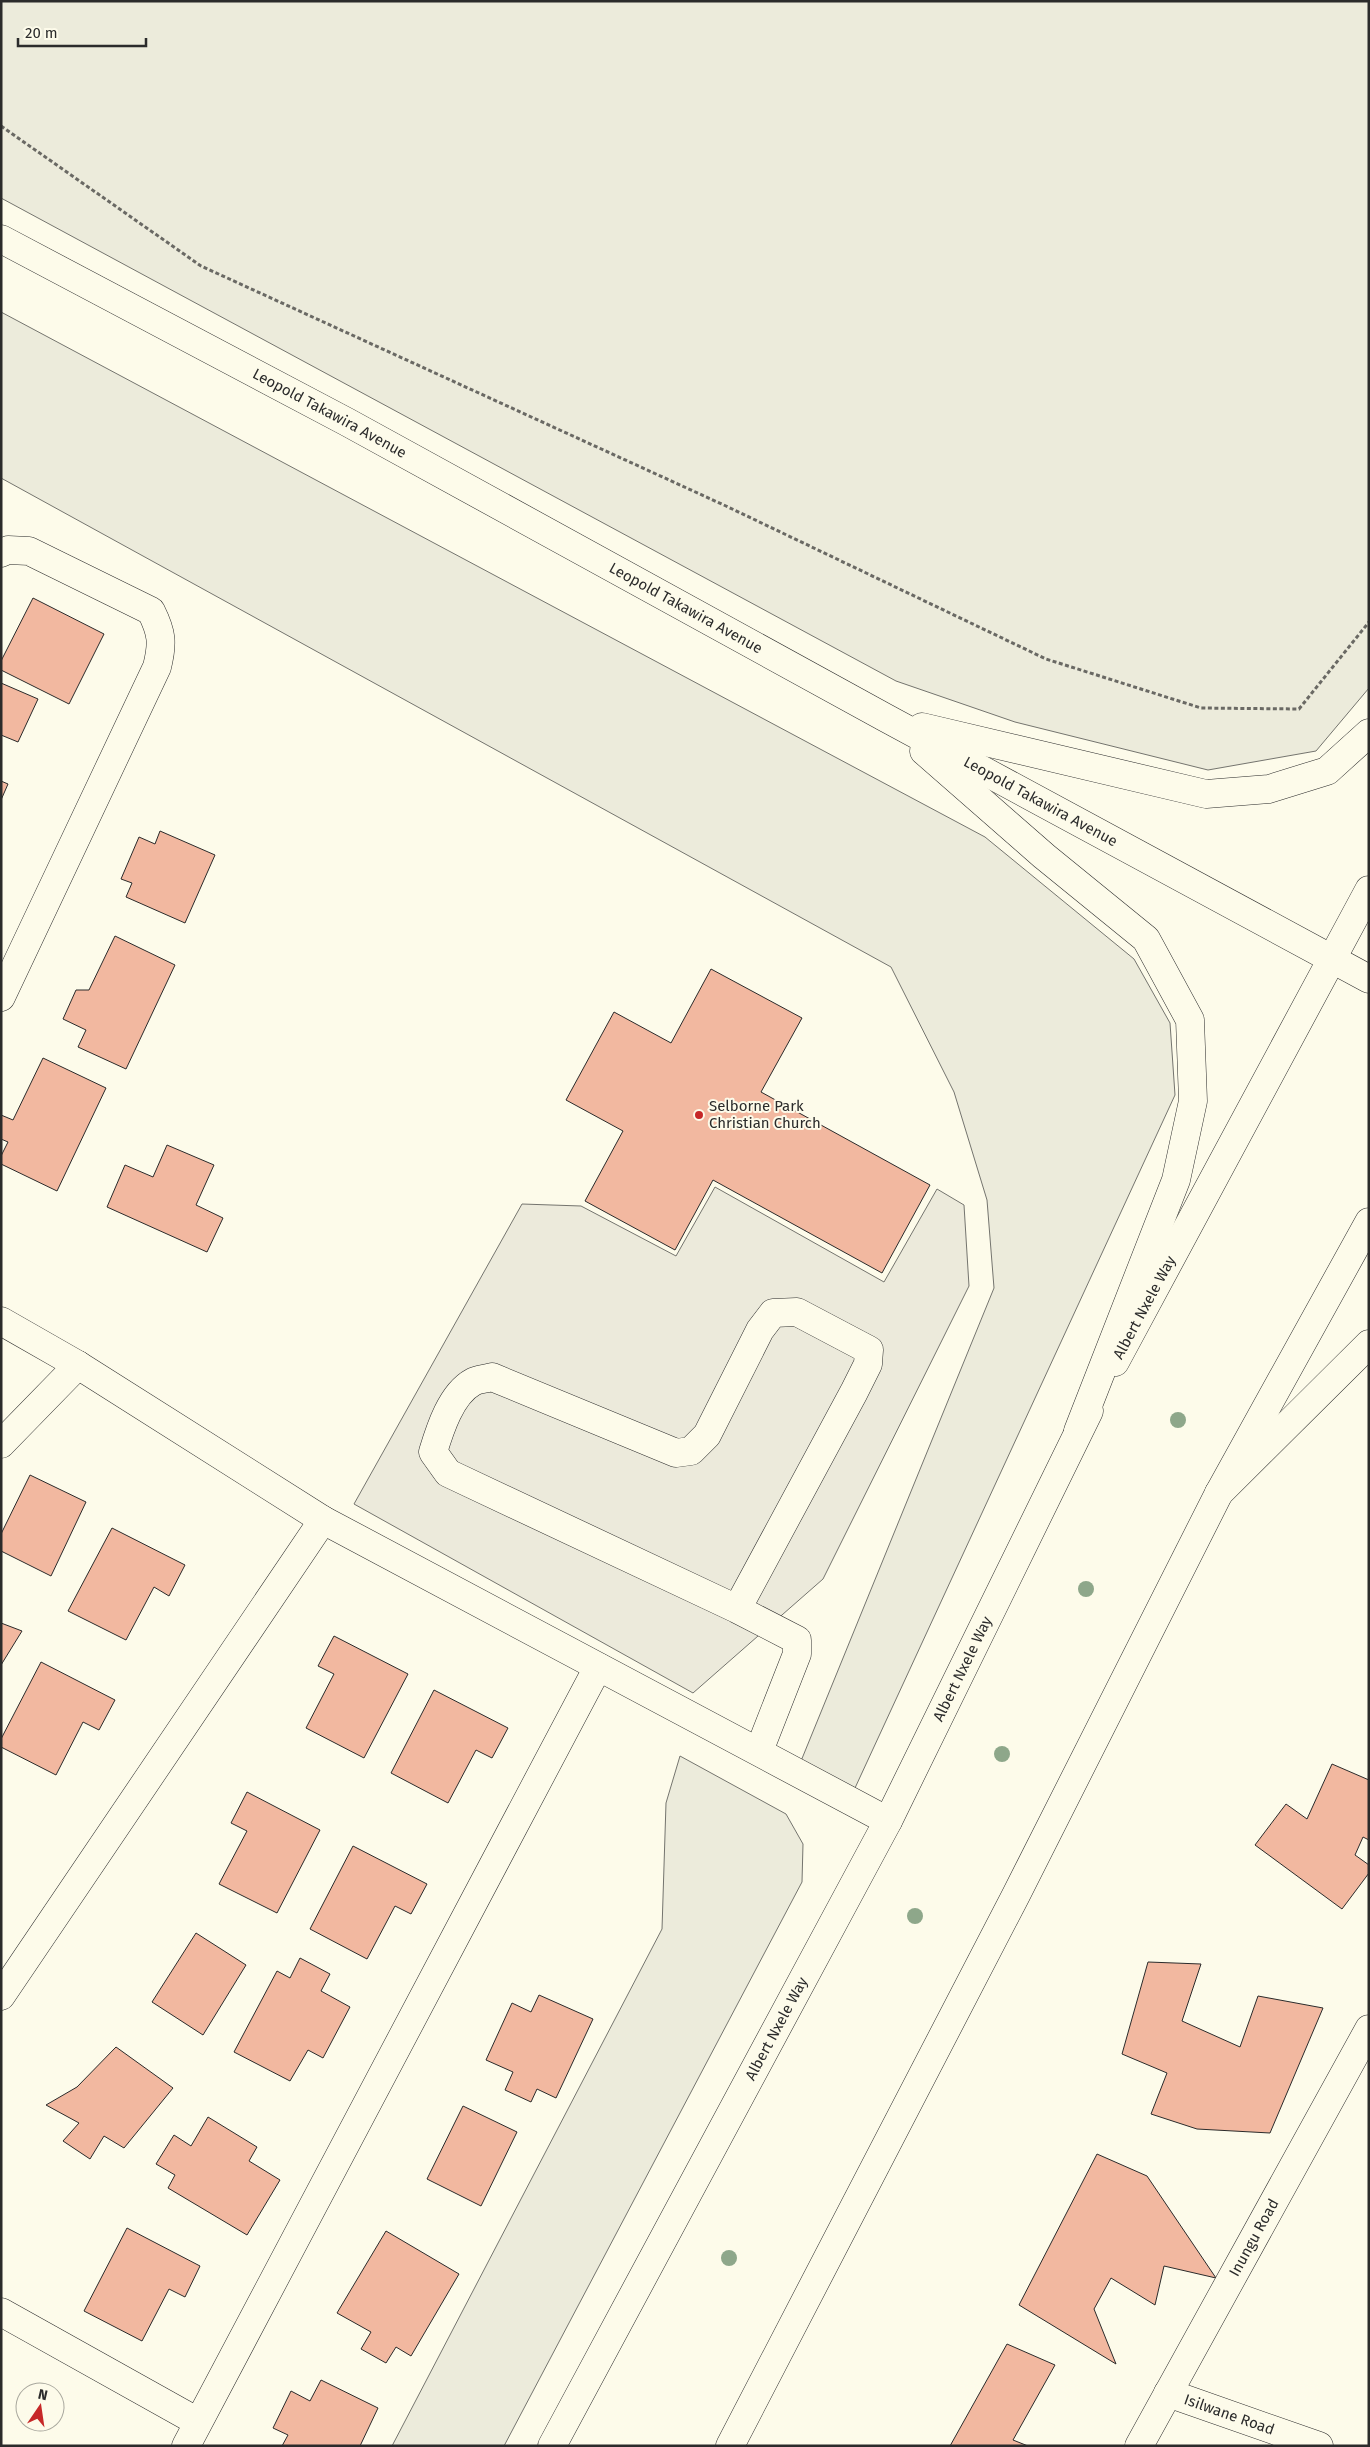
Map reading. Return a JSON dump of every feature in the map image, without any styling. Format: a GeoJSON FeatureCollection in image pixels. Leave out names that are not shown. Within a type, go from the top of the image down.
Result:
{"type":"FeatureCollection","features":[{"type":"Feature","properties":{"kind":"main road","name":"Leopold Takawira Avenue"},"geometry":{"type":"LineString","coordinates":[[1,239],[347,422],[886,718],[1369,979]]}},
{"type":"Feature","properties":{"kind":"main road"},"geometry":{"type":"LineString","coordinates":[[1,553],[8,550],[29,551],[151,611],[160,627],[162,647],[157,667],[1,997]]}},
{"type":"Feature","properties":{"kind":"main road"},"geometry":{"type":"LineString","coordinates":[[886,718],[1206,794],[1269,790],[1327,771],[1369,733]]}},
{"type":"Feature","properties":{"kind":"main road"},"geometry":{"type":"LineString","coordinates":[[886,718],[1044,856],[1146,939],[1190,1020],[1193,1101],[1176,1180],[1078,1431]]}},
{"type":"Feature","properties":{"kind":"main road","name":"Albert Nxele Way"},"geometry":{"type":"LineString","coordinates":[[552,2446],[888,1821],[1078,1431],[1369,890]]}},
{"type":"Feature","properties":{"kind":"main road"},"geometry":{"type":"LineString","coordinates":[[730,2446],[1016,1895],[1219,1493],[1369,1222]]}},
{"type":"Feature","properties":{"kind":"main road"},"geometry":{"type":"LineString","coordinates":[[737,1609],[854,1392],[868,1364],[869,1350],[797,1312],[773,1313],[760,1330],[707,1435],[691,1452],[676,1453],[492,1378],[474,1381],[458,1395],[439,1432],[433,1452],[448,1473],[737,1609],[797,1640],[799,1647],[759,1750]]}},
{"type":"Feature","properties":{"kind":"main road"},"geometry":{"type":"LineString","coordinates":[[1,1321],[78,1365],[323,1520],[598,1667],[759,1750],[888,1821]]}},
{"type":"Feature","properties":{"kind":"main road"},"geometry":{"type":"LineString","coordinates":[[1219,1493],[1369,1344]]}},
{"type":"Feature","properties":{"kind":"main road"},"geometry":{"type":"LineString","coordinates":[[1,1444],[78,1365]]}},
{"type":"Feature","properties":{"kind":"main road"},"geometry":{"type":"LineString","coordinates":[[1,1996],[323,1520]]}},
{"type":"Feature","properties":{"kind":"main road"},"geometry":{"type":"LineString","coordinates":[[186,2446],[598,1667]]}},
{"type":"Feature","properties":{"kind":"main road","name":"Inungu Road"},"geometry":{"type":"LineString","coordinates":[[1139,2446],[1369,2030]]}},
{"type":"Feature","properties":{"kind":"main road"},"geometry":{"type":"LineString","coordinates":[[1,2312],[198,2422]]}},
{"type":"Feature","properties":{"kind":"main road","name":"Isilwane Road"},"geometry":{"type":"LineString","coordinates":[[1168,2393],[1319,2446]]}},
{"type":"Feature","properties":{"kind":"path"},"geometry":{"type":"LineString","coordinates":[[1,126],[201,266],[726,506],[1046,659],[1201,708],[1299,708],[1369,622]]}},
{"type":"Feature","properties":{"kind":"shaded area"},"geometry":{"type":"Polygon","coordinates":[[[1,1],[1369,1],[1369,688],[1316,751],[1208,770],[1015,722],[896,681],[1,198],[1,1]]]}},
{"type":"Feature","properties":{"kind":"shaded area"},"geometry":{"type":"Polygon","coordinates":[[[1,312],[985,837],[1134,959],[1170,1023],[1175,1095],[855,1788],[801,1761],[994,1288],[987,1200],[954,1092],[891,967],[1,478],[1,312]]]}},
{"type":"Feature","properties":{"kind":"shaded area"},"geometry":{"type":"Polygon","coordinates":[[[715,1187],[884,1282],[937,1189],[964,1205],[969,1286],[823,1579],[693,1693],[354,1504],[522,1204],[581,1206],[676,1256],[715,1187]]]}},
{"type":"Feature","properties":{"kind":"shaded area"},"geometry":{"type":"Polygon","coordinates":[[[680,1756],[786,1814],[803,1844],[802,1882],[504,2446],[392,2446],[662,1929],[666,1803],[680,1756]]]}},
{"type":"Feature","properties":{"kind":"building"},"geometry":{"type":"Polygon","coordinates":[[[33,598],[104,634],[69,704],[1,670],[1,661],[33,598]]]}},
{"type":"Feature","properties":{"kind":"building"},"geometry":{"type":"Polygon","coordinates":[[[1,683],[38,699],[18,742],[1,735],[1,683]]]}},
{"type":"Feature","properties":{"kind":"building"},"geometry":{"type":"Polygon","coordinates":[[[1,781],[8,784],[1,800],[1,781]]]}},
{"type":"Feature","properties":{"kind":"building"},"geometry":{"type":"Polygon","coordinates":[[[160,831],[215,855],[185,923],[126,897],[132,883],[121,879],[139,837],[155,844],[160,831]]]}},
{"type":"Feature","properties":{"kind":"building"},"geometry":{"type":"Polygon","coordinates":[[[115,936],[175,965],[126,1069],[78,1047],[86,1030],[63,1019],[76,990],[89,990],[115,936]]]}},
{"type":"Feature","properties":{"kind":"building","name":"Selborne Park Christian Church"},"geometry":{"type":"Polygon","coordinates":[[[711,969],[802,1018],[761,1092],[930,1185],[882,1273],[713,1180],[675,1250],[585,1201],[623,1131],[566,1100],[614,1012],[671,1043],[711,969]]]}},
{"type":"Feature","properties":{"kind":"building"},"geometry":{"type":"Polygon","coordinates":[[[43,1058],[106,1088],[57,1191],[1,1164],[1,1156],[8,1142],[1,1139],[1,1115],[13,1120],[43,1058]]]}},
{"type":"Feature","properties":{"kind":"building"},"geometry":{"type":"Polygon","coordinates":[[[167,1145],[214,1165],[196,1205],[223,1218],[207,1252],[107,1207],[125,1165],[153,1177],[167,1145]]]}},
{"type":"Feature","properties":{"kind":"building"},"geometry":{"type":"Polygon","coordinates":[[[30,1475],[86,1502],[51,1576],[1,1551],[1,1534],[30,1475]]]}},
{"type":"Feature","properties":{"kind":"building"},"geometry":{"type":"Polygon","coordinates":[[[112,1528],[185,1565],[169,1596],[154,1587],[126,1640],[68,1611],[112,1528]]]}},
{"type":"Feature","properties":{"kind":"building"},"geometry":{"type":"Polygon","coordinates":[[[1,1623],[22,1631],[1,1665],[1,1623]]]}},
{"type":"Feature","properties":{"kind":"building"},"geometry":{"type":"Polygon","coordinates":[[[334,1636],[408,1674],[364,1758],[306,1728],[334,1674],[318,1666],[334,1636]]]}},
{"type":"Feature","properties":{"kind":"building"},"geometry":{"type":"Polygon","coordinates":[[[41,1662],[115,1700],[99,1730],[83,1722],[56,1775],[1,1747],[1,1739],[41,1662]]]}},
{"type":"Feature","properties":{"kind":"building"},"geometry":{"type":"Polygon","coordinates":[[[434,1690],[508,1728],[492,1758],[476,1750],[448,1803],[391,1773],[434,1690]]]}},
{"type":"Feature","properties":{"kind":"building"},"geometry":{"type":"Polygon","coordinates":[[[1332,1764],[1369,1780],[1369,1840],[1363,1837],[1355,1855],[1369,1865],[1369,1873],[1342,1909],[1255,1845],[1286,1804],[1307,1819],[1332,1764]]]}},
{"type":"Feature","properties":{"kind":"building"},"geometry":{"type":"Polygon","coordinates":[[[247,1792],[320,1830],[277,1913],[219,1884],[247,1831],[231,1823],[247,1792]]]}},
{"type":"Feature","properties":{"kind":"building"},"geometry":{"type":"Polygon","coordinates":[[[353,1846],[427,1884],[411,1914],[395,1906],[367,1959],[310,1929],[353,1846]]]}},
{"type":"Feature","properties":{"kind":"building"},"geometry":{"type":"Polygon","coordinates":[[[196,1933],[246,1965],[203,2035],[152,2002],[196,1933]]]}},
{"type":"Feature","properties":{"kind":"building"},"geometry":{"type":"Polygon","coordinates":[[[300,1958],[330,1974],[321,1991],[350,2007],[323,2058],[308,2050],[290,2081],[234,2052],[277,1971],[290,1978],[300,1958]]]}},
{"type":"Feature","properties":{"kind":"building"},"geometry":{"type":"Polygon","coordinates":[[[1148,1962],[1201,1964],[1182,2021],[1240,2047],[1258,1996],[1323,2008],[1270,2133],[1197,2129],[1151,2114],[1167,2073],[1122,2054],[1148,1962]]]}},
{"type":"Feature","properties":{"kind":"building"},"geometry":{"type":"Polygon","coordinates":[[[539,1995],[593,2019],[556,2098],[537,2089],[531,2102],[505,2090],[513,2072],[486,2060],[512,2003],[531,2012],[539,1995]]]}},
{"type":"Feature","properties":{"kind":"building"},"geometry":{"type":"Polygon","coordinates":[[[116,2047],[173,2088],[124,2148],[104,2136],[90,2159],[63,2141],[79,2123],[46,2105],[77,2087],[116,2047]]]}},
{"type":"Feature","properties":{"kind":"building"},"geometry":{"type":"Polygon","coordinates":[[[463,2106],[517,2132],[481,2206],[427,2179],[463,2106]]]}},
{"type":"Feature","properties":{"kind":"building"},"geometry":{"type":"Polygon","coordinates":[[[208,2117],[257,2147],[249,2161],[280,2180],[247,2235],[168,2188],[175,2175],[156,2164],[174,2135],[191,2146],[208,2117]]]}},
{"type":"Feature","properties":{"kind":"building"},"geometry":{"type":"Polygon","coordinates":[[[1097,2154],[1147,2176],[1216,2278],[1164,2266],[1155,2305],[1111,2278],[1094,2309],[1116,2364],[1019,2305],[1097,2154]]]}},
{"type":"Feature","properties":{"kind":"building"},"geometry":{"type":"Polygon","coordinates":[[[127,2228],[200,2266],[185,2297],[169,2289],[142,2341],[84,2311],[127,2228]]]}},
{"type":"Feature","properties":{"kind":"building"},"geometry":{"type":"Polygon","coordinates":[[[386,2231],[459,2274],[411,2356],[396,2347],[386,2363],[361,2349],[371,2332],[337,2313],[386,2231]]]}},
{"type":"Feature","properties":{"kind":"building"},"geometry":{"type":"Polygon","coordinates":[[[1007,2344],[1055,2365],[1013,2440],[1028,2446],[950,2446],[1007,2344]]]}},
{"type":"Feature","properties":{"kind":"building"},"geometry":{"type":"Polygon","coordinates":[[[321,2380],[378,2408],[360,2446],[282,2446],[288,2435],[273,2428],[291,2391],[310,2401],[321,2380]]]}},
{"type":"Feature","properties":{"kind":"place","name":"Selborne Park Christian Church"},"geometry":{"type":"Point","coordinates":[699,1115]}}]}
